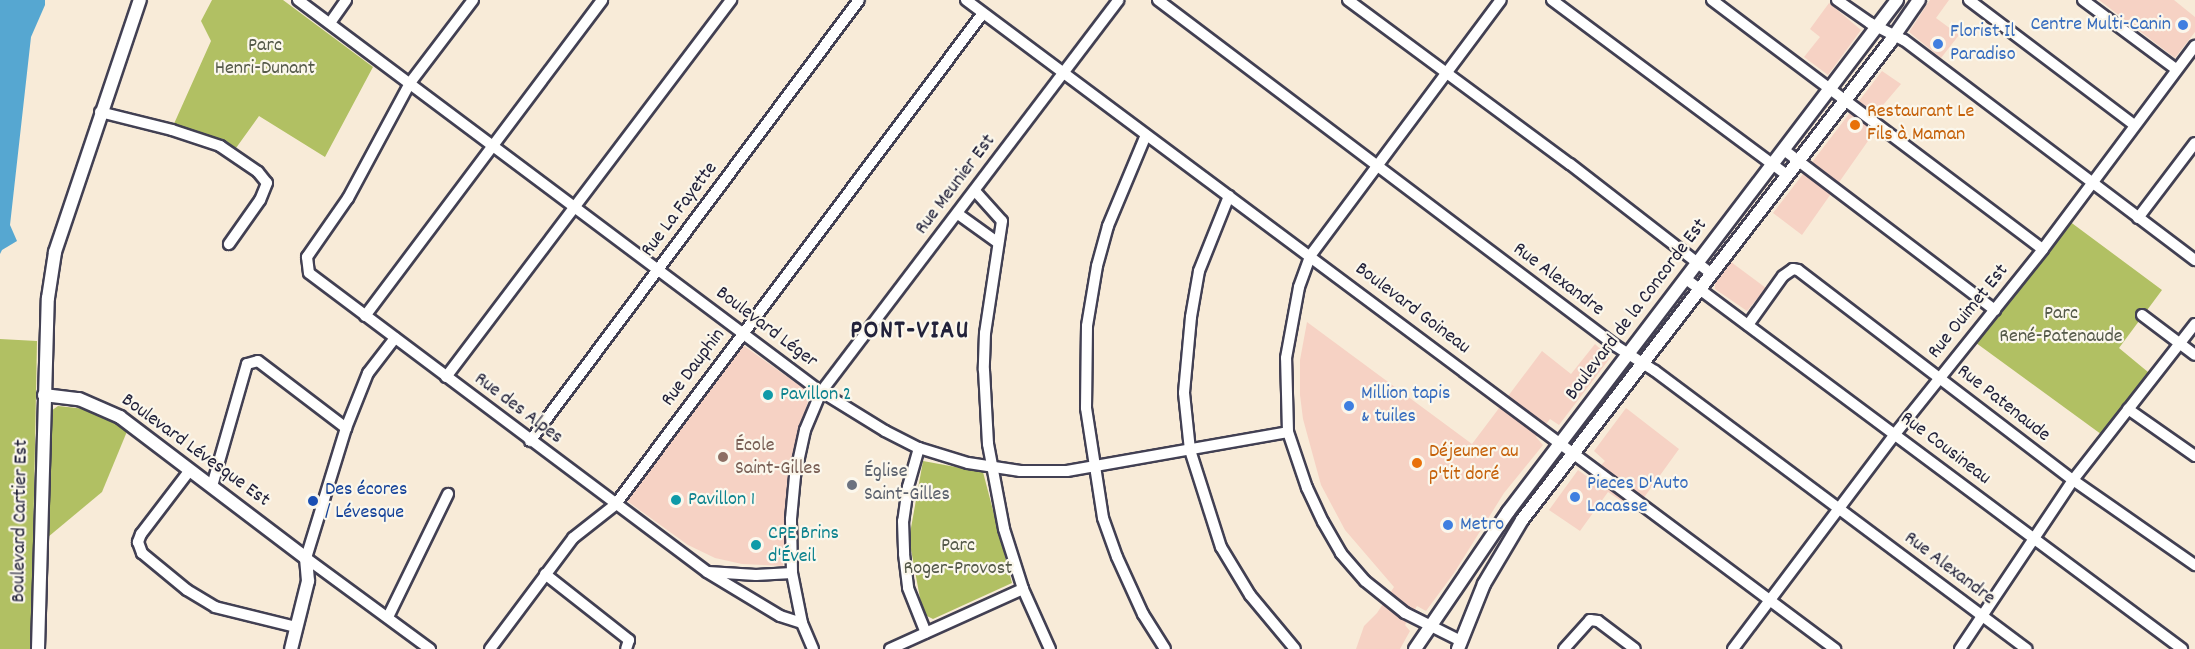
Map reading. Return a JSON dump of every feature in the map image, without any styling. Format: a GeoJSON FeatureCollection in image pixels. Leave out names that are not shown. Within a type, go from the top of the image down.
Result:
{"type":"FeatureCollection","features":[{"type":"Feature","properties":{"kind":"street"},"geometry":{"type":"LineString","coordinates":[[44,395],[48,298],[55,252],[100,112],[140,0]]}},
{"type":"Feature","properties":{"kind":"street","name":"Boulevard Léger"},"geometry":{"type":"LineString","coordinates":[[298,0],[821,392],[885,431],[919,448],[968,463],[1020,471],[1067,471],[1288,432]]}},
{"type":"Feature","properties":{"kind":"street"},"geometry":{"type":"LineString","coordinates":[[330,24],[346,0]]}},
{"type":"Feature","properties":{"kind":"street"},"geometry":{"type":"LineString","coordinates":[[410,83],[473,0]]}},
{"type":"Feature","properties":{"kind":"street"},"geometry":{"type":"LineString","coordinates":[[365,316],[602,0]]}},
{"type":"Feature","properties":{"kind":"street"},"geometry":{"type":"LineString","coordinates":[[446,377],[730,0]]}},
{"type":"Feature","properties":{"kind":"street","name":"Rue La Fayette"},"geometry":{"type":"LineString","coordinates":[[530,441],[859,0]]}},
{"type":"Feature","properties":{"kind":"street","name":"Boulevard Goineau"},"geometry":{"type":"LineString","coordinates":[[966,0],[1561,442],[1835,649]]}},
{"type":"Feature","properties":{"kind":"street","name":"Rue Meunier Est"},"geometry":{"type":"LineString","coordinates":[[813,649],[802,623],[792,573],[791,519],[795,476],[806,430],[821,392],[1119,0]]}},
{"type":"Feature","properties":{"kind":"street","name":"Rue Alexandre"},"geometry":{"type":"LineString","coordinates":[[1158,0],[1375,166],[2026,649]]}},
{"type":"Feature","properties":{"kind":"street"},"geometry":{"type":"LineString","coordinates":[[1348,0],[1445,74],[1570,164],[1712,274]]}},
{"type":"Feature","properties":{"kind":"street"},"geometry":{"type":"LineString","coordinates":[[1460,645],[1405,613],[1365,581],[1341,553],[1311,496],[1288,432],[1286,358],[1299,287],[1310,255],[1501,0]]}},
{"type":"Feature","properties":{"kind":"street"},"geometry":{"type":"LineString","coordinates":[[1552,0],[1787,175]]}},
{"type":"Feature","properties":{"kind":"street"},"geometry":{"type":"LineString","coordinates":[[1712,0],[2043,249]]}},
{"type":"Feature","properties":{"kind":"street"},"geometry":{"type":"LineString","coordinates":[[1837,0],[1878,27],[1895,35],[2195,260]]}},
{"type":"Feature","properties":{"kind":"street","name":"Boulevard de la Concorde Est"},"geometry":{"type":"LineString","coordinates":[[1415,649],[1498,526],[1897,0]]}},
{"type":"Feature","properties":{"kind":"street","name":"Boulevard de la Concorde Est"},"geometry":{"type":"LineString","coordinates":[[1460,645],[1478,597],[1502,552],[1528,512],[1895,35],[1918,0]]}},
{"type":"Feature","properties":{"kind":"street"},"geometry":{"type":"LineString","coordinates":[[1970,0],[2134,125]]}},
{"type":"Feature","properties":{"kind":"street"},"geometry":{"type":"LineString","coordinates":[[2083,0],[2176,69]]}},
{"type":"Feature","properties":{"kind":"street","name":"Rue Dauphin"},"geometry":{"type":"LineString","coordinates":[[491,649],[573,538],[615,505],[983,13]]}},
{"type":"Feature","properties":{"kind":"street","name":"Rue Ouimet Est"},"geometry":{"type":"LineString","coordinates":[[1733,649],[1895,434],[2043,249],[2195,46]]}},
{"type":"Feature","properties":{"kind":"street","name":"Rue des Alpes"},"geometry":{"type":"LineString","coordinates":[[410,83],[348,198],[307,257],[309,273],[707,572],[780,616],[802,623]]}},
{"type":"Feature","properties":{"kind":"street"},"geometry":{"type":"LineString","coordinates":[[100,112],[172,130],[220,146],[258,172],[267,183],[260,200],[229,244]]}},
{"type":"Feature","properties":{"kind":"street"},"geometry":{"type":"LineString","coordinates":[[1146,135],[1108,226],[1097,266],[1087,326],[1086,408],[1104,518],[1117,557],[1143,614],[1165,649]]}},
{"type":"Feature","properties":{"kind":"street"},"geometry":{"type":"LineString","coordinates":[[2138,218],[2195,143]]}},
{"type":"Feature","properties":{"kind":"street"},"geometry":{"type":"LineString","coordinates":[[1784,150],[1995,310]]}},
{"type":"Feature","properties":{"kind":"street"},"geometry":{"type":"LineString","coordinates":[[975,190],[1002,221],[985,333],[984,370],[988,444],[1004,529],[1023,589],[1050,649]]}},
{"type":"Feature","properties":{"kind":"street"},"geometry":{"type":"LineString","coordinates":[[1228,196],[1199,271],[1191,317],[1184,393],[1190,450],[1221,547],[1250,595],[1295,649]]}},
{"type":"Feature","properties":{"kind":"street"},"geometry":{"type":"LineString","coordinates":[[958,214],[998,242]]}},
{"type":"Feature","properties":{"kind":"street","name":"Rue Patenaude"},"geometry":{"type":"LineString","coordinates":[[1748,326],[1783,276],[1793,269],[1798,270],[2073,480],[2195,565]]}},
{"type":"Feature","properties":{"kind":"street","name":"Rue Cousineau"},"geometry":{"type":"LineString","coordinates":[[1686,279],[2182,649]]}},
{"type":"Feature","properties":{"kind":"street"},"geometry":{"type":"LineString","coordinates":[[2142,315],[2195,355]]}},
{"type":"Feature","properties":{"kind":"street"},"geometry":{"type":"LineString","coordinates":[[1960,649],[2073,480],[2195,324]]}},
{"type":"Feature","properties":{"kind":"street"},"geometry":{"type":"LineString","coordinates":[[291,649],[308,581],[306,558],[346,429],[368,373],[395,338]]}},
{"type":"Feature","properties":{"kind":"street"},"geometry":{"type":"LineString","coordinates":[[212,486],[247,364],[258,361],[346,429]]}},
{"type":"Feature","properties":{"kind":"street","name":"Boulevard Lévesque Est"},"geometry":{"type":"LineString","coordinates":[[44,395],[79,399],[120,417],[306,558]]}},
{"type":"Feature","properties":{"kind":"street","name":"Boulevard Cartier Est"},"geometry":{"type":"LineString","coordinates":[[38,649],[44,395]]}},
{"type":"Feature","properties":{"kind":"street"},"geometry":{"type":"LineString","coordinates":[[2128,409],[2195,456]]}},
{"type":"Feature","properties":{"kind":"street"},"geometry":{"type":"LineString","coordinates":[[919,448],[908,487],[903,521],[904,554],[908,588],[926,633]]}},
{"type":"Feature","properties":{"kind":"street"},"geometry":{"type":"LineString","coordinates":[[190,470],[141,534],[138,542],[142,553],[187,590],[215,607],[296,627]]}},
{"type":"Feature","properties":{"kind":"street"},"geometry":{"type":"LineString","coordinates":[[388,617],[448,494]]}},
{"type":"Feature","properties":{"kind":"street"},"geometry":{"type":"LineString","coordinates":[[306,558],[430,649]]}},
{"type":"Feature","properties":{"kind":"street"},"geometry":{"type":"LineString","coordinates":[[707,572],[756,575],[792,573]]}},
{"type":"Feature","properties":{"kind":"street"},"geometry":{"type":"LineString","coordinates":[[545,574],[629,640],[626,649]]}},
{"type":"Feature","properties":{"kind":"street"},"geometry":{"type":"LineString","coordinates":[[890,649],[1023,589]]}},
{"type":"Feature","properties":{"kind":"street"},"geometry":{"type":"LineString","coordinates":[[1564,649],[1590,620],[1598,621],[1635,649]]}},
{"type":"Feature","properties":{"kind":"shaded area"},"geometry":{"type":"Polygon","coordinates":[[[1930,0],[1949,0],[1936,18],[1959,35],[1941,58],[1909,32],[1930,0]]]}},
{"type":"Feature","properties":{"kind":"shaded area"},"geometry":{"type":"Polygon","coordinates":[[[2099,0],[2174,0],[2195,17],[2195,32],[2175,58],[2099,0]]]}},
{"type":"Feature","properties":{"kind":"shaded area"},"geometry":{"type":"Polygon","coordinates":[[[1829,3],[1861,30],[1828,75],[1804,57],[1820,37],[1810,29],[1829,3]]]}},
{"type":"Feature","properties":{"kind":"shaded area"},"geometry":{"type":"Polygon","coordinates":[[[1882,71],[1901,84],[1866,125],[1875,131],[1802,235],[1773,213],[1882,71]]]}},
{"type":"Feature","properties":{"kind":"shaded area"},"geometry":{"type":"Polygon","coordinates":[[[1731,262],[1766,288],[1747,311],[1715,289],[1715,283],[1731,262]]]}},
{"type":"Feature","properties":{"kind":"shaded area"},"geometry":{"type":"Polygon","coordinates":[[[1307,322],[1472,444],[1542,351],[1571,374],[1595,344],[1610,358],[1559,425],[1550,419],[1536,437],[1543,445],[1504,493],[1454,573],[1426,611],[1417,606],[1405,625],[1410,631],[1400,649],[1356,649],[1364,626],[1377,613],[1394,587],[1345,530],[1321,485],[1303,419],[1300,395],[1300,360],[1307,322]]]}},
{"type":"Feature","properties":{"kind":"shaded area","name":"École Saint-Gilles"},"geometry":{"type":"Polygon","coordinates":[[[740,343],[810,393],[788,478],[783,566],[742,564],[715,558],[688,545],[623,498],[740,343]]]}},
{"type":"Feature","properties":{"kind":"shaded area"},"geometry":{"type":"Polygon","coordinates":[[[1626,408],[1679,449],[1635,510],[1608,492],[1580,531],[1549,510],[1578,470],[1589,478],[1605,461],[1594,451],[1626,408]]]}},
{"type":"Feature","properties":{"kind":"green space","name":"Parc Henri-Dunant"},"geometry":{"type":"Polygon","coordinates":[[[212,0],[283,0],[373,67],[325,157],[259,116],[236,148],[219,139],[173,126],[211,41],[201,21],[212,0]]]}},
{"type":"Feature","properties":{"kind":"green space","name":"Parc René-Patenaude"},"geometry":{"type":"Polygon","coordinates":[[[2065,218],[2162,290],[2119,348],[2154,377],[2105,437],[1972,340],[2065,218]]]}},
{"type":"Feature","properties":{"kind":"green space"},"geometry":{"type":"Polygon","coordinates":[[[0,339],[37,341],[31,649],[0,649],[0,339]]]}},
{"type":"Feature","properties":{"kind":"green space"},"geometry":{"type":"Polygon","coordinates":[[[58,406],[95,410],[128,429],[102,492],[48,537],[51,411],[58,406]]]}},
{"type":"Feature","properties":{"kind":"green space","name":"Parc Roger-Provost"},"geometry":{"type":"Polygon","coordinates":[[[923,461],[983,472],[1012,583],[933,619],[923,614],[909,539],[923,461]]]}},
{"type":"Feature","properties":{"kind":"water"},"geometry":{"type":"Polygon","coordinates":[[[0,0],[45,0],[45,5],[31,37],[10,225],[17,241],[2,250],[0,254],[0,0]]]}},
{"type":"Feature","properties":{"kind":"place","name":"Centre Multi-Canin"},"geometry":{"type":"Point","coordinates":[2183,25]}},
{"type":"Feature","properties":{"kind":"place","name":"Florist Il Paradiso"},"geometry":{"type":"Point","coordinates":[1938,44]}},
{"type":"Feature","properties":{"kind":"place","name":"Restaurant Le Fils à Maman"},"geometry":{"type":"Point","coordinates":[1855,125]}},
{"type":"Feature","properties":{"kind":"place","name":"Pavillon 2"},"geometry":{"type":"Point","coordinates":[768,395]}},
{"type":"Feature","properties":{"kind":"place","name":"Million tapis & tuiles"},"geometry":{"type":"Point","coordinates":[1349,406]}},
{"type":"Feature","properties":{"kind":"place","name":"École Saint-Gilles"},"geometry":{"type":"Point","coordinates":[723,457]}},
{"type":"Feature","properties":{"kind":"place","name":"Déjeuner au p'tit doré"},"geometry":{"type":"Point","coordinates":[1417,463]}},
{"type":"Feature","properties":{"kind":"place","name":"Église Saint-Gilles"},"geometry":{"type":"Point","coordinates":[852,485]}},
{"type":"Feature","properties":{"kind":"place","name":"Pieces D'Auto Lacasse"},"geometry":{"type":"Point","coordinates":[1575,497]}},
{"type":"Feature","properties":{"kind":"place","name":"Pavillon 1"},"geometry":{"type":"Point","coordinates":[676,500]}},
{"type":"Feature","properties":{"kind":"place","name":"Des écores / Lévesque"},"geometry":{"type":"Point","coordinates":[313,501]}},
{"type":"Feature","properties":{"kind":"place","name":"Metro"},"geometry":{"type":"Point","coordinates":[1448,525]}},
{"type":"Feature","properties":{"kind":"place","name":"CPE Brins d'Éveil"},"geometry":{"type":"Point","coordinates":[756,545]}},
{"type":"Feature","properties":{"kind":"district","name":"PONT-VIAU"},"geometry":{"type":"Point","coordinates":[910,332]}}]}
